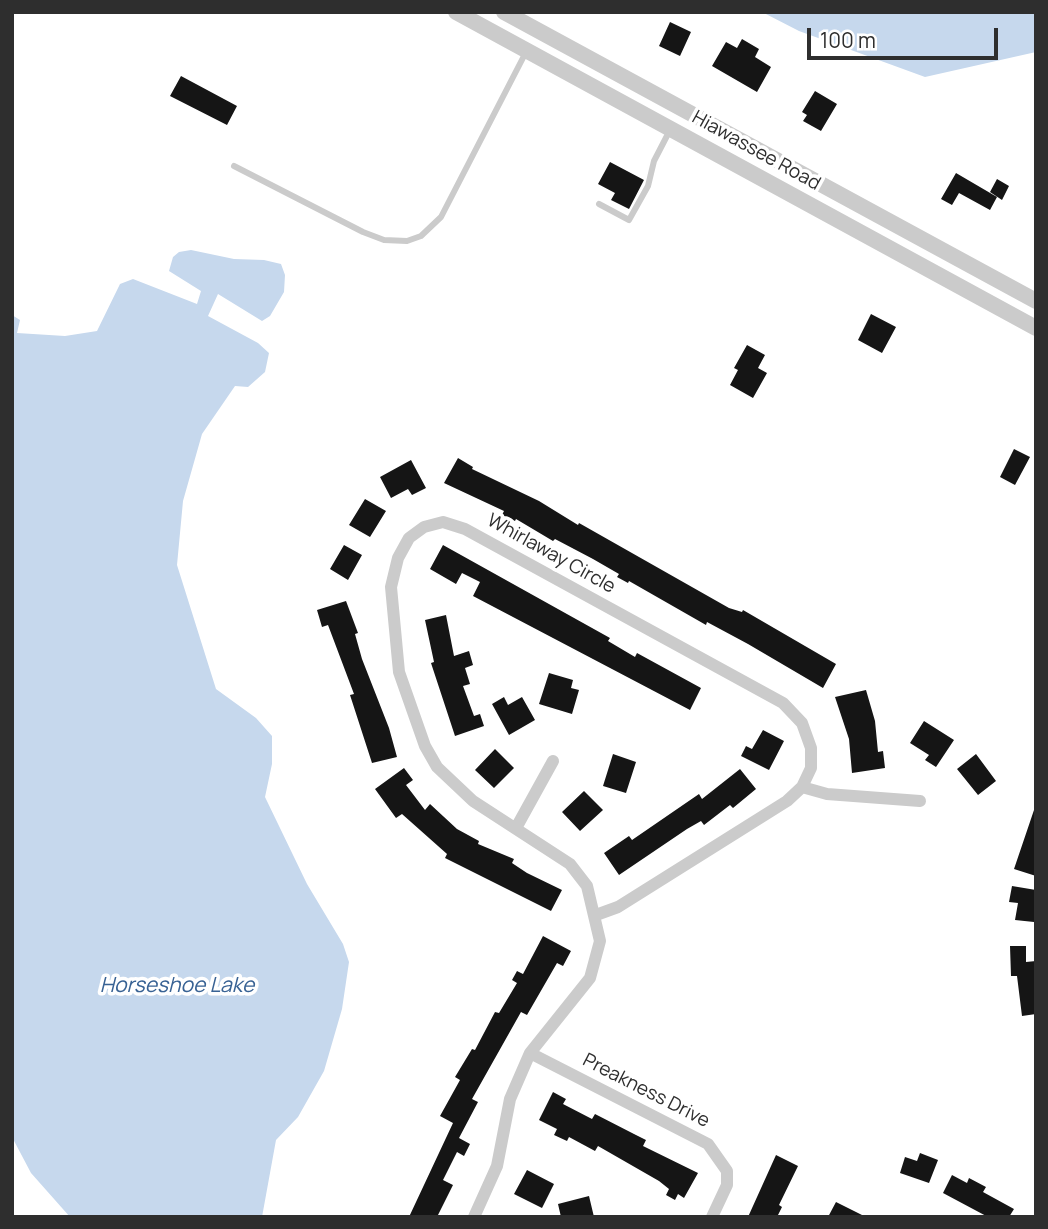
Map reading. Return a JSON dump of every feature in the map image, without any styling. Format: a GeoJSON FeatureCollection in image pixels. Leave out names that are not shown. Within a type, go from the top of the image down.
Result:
{"type":"FeatureCollection","features":[{"type":"Feature","properties":{"kind":"street","name":"Hiawassee Road"},"geometry":{"type":"LineString","coordinates":[[456,12],[1036,328]]}},
{"type":"Feature","properties":{"kind":"street","name":"Hiawassee Road"},"geometry":{"type":"LineString","coordinates":[[504,12],[1036,301]]}},
{"type":"Feature","properties":{"kind":"street"},"geometry":{"type":"LineString","coordinates":[[527,50],[538,31]]}},
{"type":"Feature","properties":{"kind":"street","name":"Whirlaway Circle"},"geometry":{"type":"LineString","coordinates":[[480,1215],[496,1167],[510,1099],[530,1053],[590,978],[600,941],[587,886],[570,864],[480,807],[437,767],[425,746],[398,672],[391,587],[398,558],[409,538],[424,527],[443,522],[465,529],[783,703],[802,723],[811,748],[811,768],[802,787]]}},
{"type":"Feature","properties":{"kind":"street"},"geometry":{"type":"LineString","coordinates":[[516,828],[554,761]]}},
{"type":"Feature","properties":{"kind":"street"},"geometry":{"type":"LineString","coordinates":[[596,915],[618,907],[641,893],[777,808],[802,787],[827,794],[920,801]]}},
{"type":"Feature","properties":{"kind":"street","name":"Preakness Drive"},"geometry":{"type":"LineString","coordinates":[[530,1053],[708,1144],[727,1171],[727,1185],[712,1217]]}},
{"type":"Feature","properties":{"kind":"lane"},"geometry":{"type":"LineString","coordinates":[[234,166],[363,232],[384,240],[407,241],[421,236],[441,217],[527,50]]}},
{"type":"Feature","properties":{"kind":"lane"},"geometry":{"type":"LineString","coordinates":[[599,204],[629,220],[648,186],[654,161],[671,129]]}},
{"type":"Feature","properties":{"kind":"water"},"geometry":{"type":"Polygon","coordinates":[[[762,12],[1036,12],[1036,52],[925,77],[799,31],[762,12]]]}},
{"type":"Feature","properties":{"kind":"water","name":"Horseshoe Lake"},"geometry":{"type":"Polygon","coordinates":[[[191,250],[234,259],[264,260],[281,264],[285,275],[284,292],[270,316],[262,321],[218,294],[208,316],[258,343],[269,353],[265,372],[248,387],[235,386],[202,434],[183,501],[177,565],[216,689],[256,718],[272,736],[272,764],[265,797],[307,884],[343,944],[349,962],[342,1009],[324,1071],[298,1117],[276,1140],[262,1217],[70,1217],[31,1173],[12,1137],[12,315],[20,320],[17,333],[65,336],[97,331],[120,284],[133,279],[197,304],[201,291],[169,271],[173,257],[179,252],[191,250]]]}},
{"type":"Feature","properties":{"kind":"building"},"geometry":{"type":"Polygon","coordinates":[[[670,22],[691,32],[680,56],[659,46],[670,22]]]}},
{"type":"Feature","properties":{"kind":"building"},"geometry":{"type":"Polygon","coordinates":[[[742,39],[759,49],[755,57],[771,67],[757,92],[712,66],[726,42],[737,48],[742,39]]]}},
{"type":"Feature","properties":{"kind":"building"},"geometry":{"type":"Polygon","coordinates":[[[181,76],[237,106],[227,125],[170,96],[181,76]]]}},
{"type":"Feature","properties":{"kind":"building"},"geometry":{"type":"Polygon","coordinates":[[[815,91],[837,104],[821,131],[803,121],[807,115],[802,112],[815,91]]]}},
{"type":"Feature","properties":{"kind":"building"},"geometry":{"type":"Polygon","coordinates":[[[610,162],[644,180],[629,209],[611,200],[615,193],[598,184],[610,162]]]}},
{"type":"Feature","properties":{"kind":"building"},"geometry":{"type":"Polygon","coordinates":[[[956,173],[997,197],[990,210],[959,193],[952,205],[941,199],[956,173]]]}},
{"type":"Feature","properties":{"kind":"building"},"geometry":{"type":"Polygon","coordinates":[[[997,179],[1009,186],[1002,200],[990,192],[997,179]]]}},
{"type":"Feature","properties":{"kind":"building"},"geometry":{"type":"Polygon","coordinates":[[[871,314],[896,327],[882,353],[858,340],[871,314]]]}},
{"type":"Feature","properties":{"kind":"building"},"geometry":{"type":"Polygon","coordinates":[[[747,345],[765,355],[758,368],[767,373],[753,398],[730,385],[738,370],[734,368],[747,345]]]}},
{"type":"Feature","properties":{"kind":"building"},"geometry":{"type":"Polygon","coordinates":[[[1014,449],[1030,457],[1015,485],[1000,477],[1014,449]]]}},
{"type":"Feature","properties":{"kind":"building"},"geometry":{"type":"Polygon","coordinates":[[[458,458],[473,467],[472,469],[539,501],[729,608],[742,612],[743,610],[836,664],[823,688],[748,644],[707,622],[706,625],[629,581],[628,583],[617,577],[619,574],[593,559],[555,539],[553,541],[516,519],[515,521],[502,515],[504,511],[444,483],[458,458]]]}},
{"type":"Feature","properties":{"kind":"building"},"geometry":{"type":"Polygon","coordinates":[[[411,460],[426,488],[412,495],[408,489],[391,498],[380,477],[411,460]]]}},
{"type":"Feature","properties":{"kind":"building"},"geometry":{"type":"Polygon","coordinates":[[[365,499],[386,511],[370,537],[349,525],[365,499]]]}},
{"type":"Feature","properties":{"kind":"building"},"geometry":{"type":"Polygon","coordinates":[[[344,545],[362,555],[348,580],[330,569],[344,545]]]}},
{"type":"Feature","properties":{"kind":"building"},"geometry":{"type":"Polygon","coordinates":[[[443,545],[610,638],[608,641],[635,657],[637,653],[701,688],[690,710],[473,596],[480,582],[462,573],[456,584],[430,569],[443,545]]]}},
{"type":"Feature","properties":{"kind":"building"},"geometry":{"type":"Polygon","coordinates":[[[346,601],[358,633],[355,634],[362,659],[389,728],[397,757],[372,763],[350,695],[354,694],[328,625],[322,627],[317,610],[346,601]]]}},
{"type":"Feature","properties":{"kind":"building"},"geometry":{"type":"Polygon","coordinates":[[[446,615],[454,656],[469,651],[473,665],[465,668],[470,684],[463,686],[474,716],[480,714],[484,726],[455,736],[431,663],[434,662],[425,620],[446,615]]]}},
{"type":"Feature","properties":{"kind":"building"},"geometry":{"type":"Polygon","coordinates":[[[549,673],[573,680],[571,688],[579,690],[572,714],[539,704],[549,673]]]}},
{"type":"Feature","properties":{"kind":"building"},"geometry":{"type":"Polygon","coordinates":[[[866,690],[875,721],[878,752],[883,751],[885,768],[852,773],[849,739],[835,697],[866,690]]]}},
{"type":"Feature","properties":{"kind":"building"},"geometry":{"type":"Polygon","coordinates":[[[504,697],[508,705],[522,697],[535,720],[509,735],[492,704],[504,697]]]}},
{"type":"Feature","properties":{"kind":"building"},"geometry":{"type":"Polygon","coordinates":[[[924,721],[954,740],[936,767],[925,760],[929,755],[910,743],[924,721]]]}},
{"type":"Feature","properties":{"kind":"building"},"geometry":{"type":"Polygon","coordinates":[[[763,730],[784,741],[769,770],[741,756],[746,746],[752,749],[763,730]]]}},
{"type":"Feature","properties":{"kind":"building"},"geometry":{"type":"Polygon","coordinates":[[[495,749],[514,768],[494,788],[475,770],[495,749]]]}},
{"type":"Feature","properties":{"kind":"building"},"geometry":{"type":"Polygon","coordinates":[[[613,754],[636,762],[626,793],[603,786],[613,754]]]}},
{"type":"Feature","properties":{"kind":"building"},"geometry":{"type":"Polygon","coordinates":[[[976,754],[996,781],[978,795],[957,769],[976,754]]]}},
{"type":"Feature","properties":{"kind":"building"},"geometry":{"type":"Polygon","coordinates":[[[404,768],[413,780],[406,785],[425,810],[430,804],[457,829],[479,841],[478,844],[514,859],[512,863],[527,873],[562,890],[551,911],[445,858],[447,854],[402,814],[396,818],[375,789],[404,768]]]}},
{"type":"Feature","properties":{"kind":"building"},"geometry":{"type":"Polygon","coordinates":[[[740,769],[756,789],[733,808],[730,805],[704,825],[701,821],[687,829],[619,875],[604,853],[629,836],[632,840],[699,794],[702,799],[740,769]]]}},
{"type":"Feature","properties":{"kind":"building"},"geometry":{"type":"Polygon","coordinates":[[[584,791],[603,810],[580,831],[562,812],[584,791]]]}},
{"type":"Feature","properties":{"kind":"building"},"geometry":{"type":"Polygon","coordinates":[[[1036,810],[1036,876],[1014,869],[1036,810]]]}},
{"type":"Feature","properties":{"kind":"building"},"geometry":{"type":"Polygon","coordinates":[[[1012,886],[1036,890],[1034,922],[1015,920],[1018,903],[1009,902],[1012,886]]]}},
{"type":"Feature","properties":{"kind":"building"},"geometry":{"type":"Polygon","coordinates":[[[543,936],[571,951],[563,966],[557,963],[527,1015],[521,1012],[472,1099],[478,1102],[459,1138],[470,1144],[464,1156],[457,1152],[443,1180],[453,1185],[437,1217],[409,1217],[453,1123],[440,1116],[460,1080],[455,1077],[472,1049],[475,1050],[495,1012],[499,1013],[517,983],[512,980],[517,971],[523,974],[543,936]]]}},
{"type":"Feature","properties":{"kind":"building"},"geometry":{"type":"Polygon","coordinates":[[[1010,946],[1026,946],[1026,962],[1036,961],[1036,1014],[1022,1016],[1017,976],[1011,976],[1010,946]]]}},
{"type":"Feature","properties":{"kind":"building"},"geometry":{"type":"Polygon","coordinates":[[[553,1092],[566,1099],[563,1104],[592,1119],[595,1114],[646,1140],[643,1146],[698,1173],[684,1198],[678,1194],[675,1200],[666,1195],[669,1189],[659,1181],[598,1146],[595,1151],[569,1137],[567,1141],[554,1135],[557,1129],[539,1120],[553,1092]]]}},
{"type":"Feature","properties":{"kind":"building"},"geometry":{"type":"Polygon","coordinates":[[[920,1153],[938,1160],[929,1183],[900,1173],[905,1157],[917,1161],[920,1153]]]}},
{"type":"Feature","properties":{"kind":"building"},"geometry":{"type":"Polygon","coordinates":[[[776,1155],[798,1166],[779,1205],[782,1207],[777,1217],[748,1217],[776,1155]]]}},
{"type":"Feature","properties":{"kind":"building"},"geometry":{"type":"Polygon","coordinates":[[[527,1170],[554,1184],[542,1208],[514,1194],[527,1170]]]}},
{"type":"Feature","properties":{"kind":"building"},"geometry":{"type":"Polygon","coordinates":[[[952,1175],[967,1183],[969,1178],[986,1187],[983,1192],[1014,1209],[1009,1217],[988,1217],[943,1193],[952,1175]]]}},
{"type":"Feature","properties":{"kind":"building"},"geometry":{"type":"Polygon","coordinates":[[[589,1196],[594,1217],[561,1217],[558,1204],[589,1196]]]}},
{"type":"Feature","properties":{"kind":"building"},"geometry":{"type":"Polygon","coordinates":[[[836,1202],[866,1217],[828,1217],[836,1202]]]}}]}
